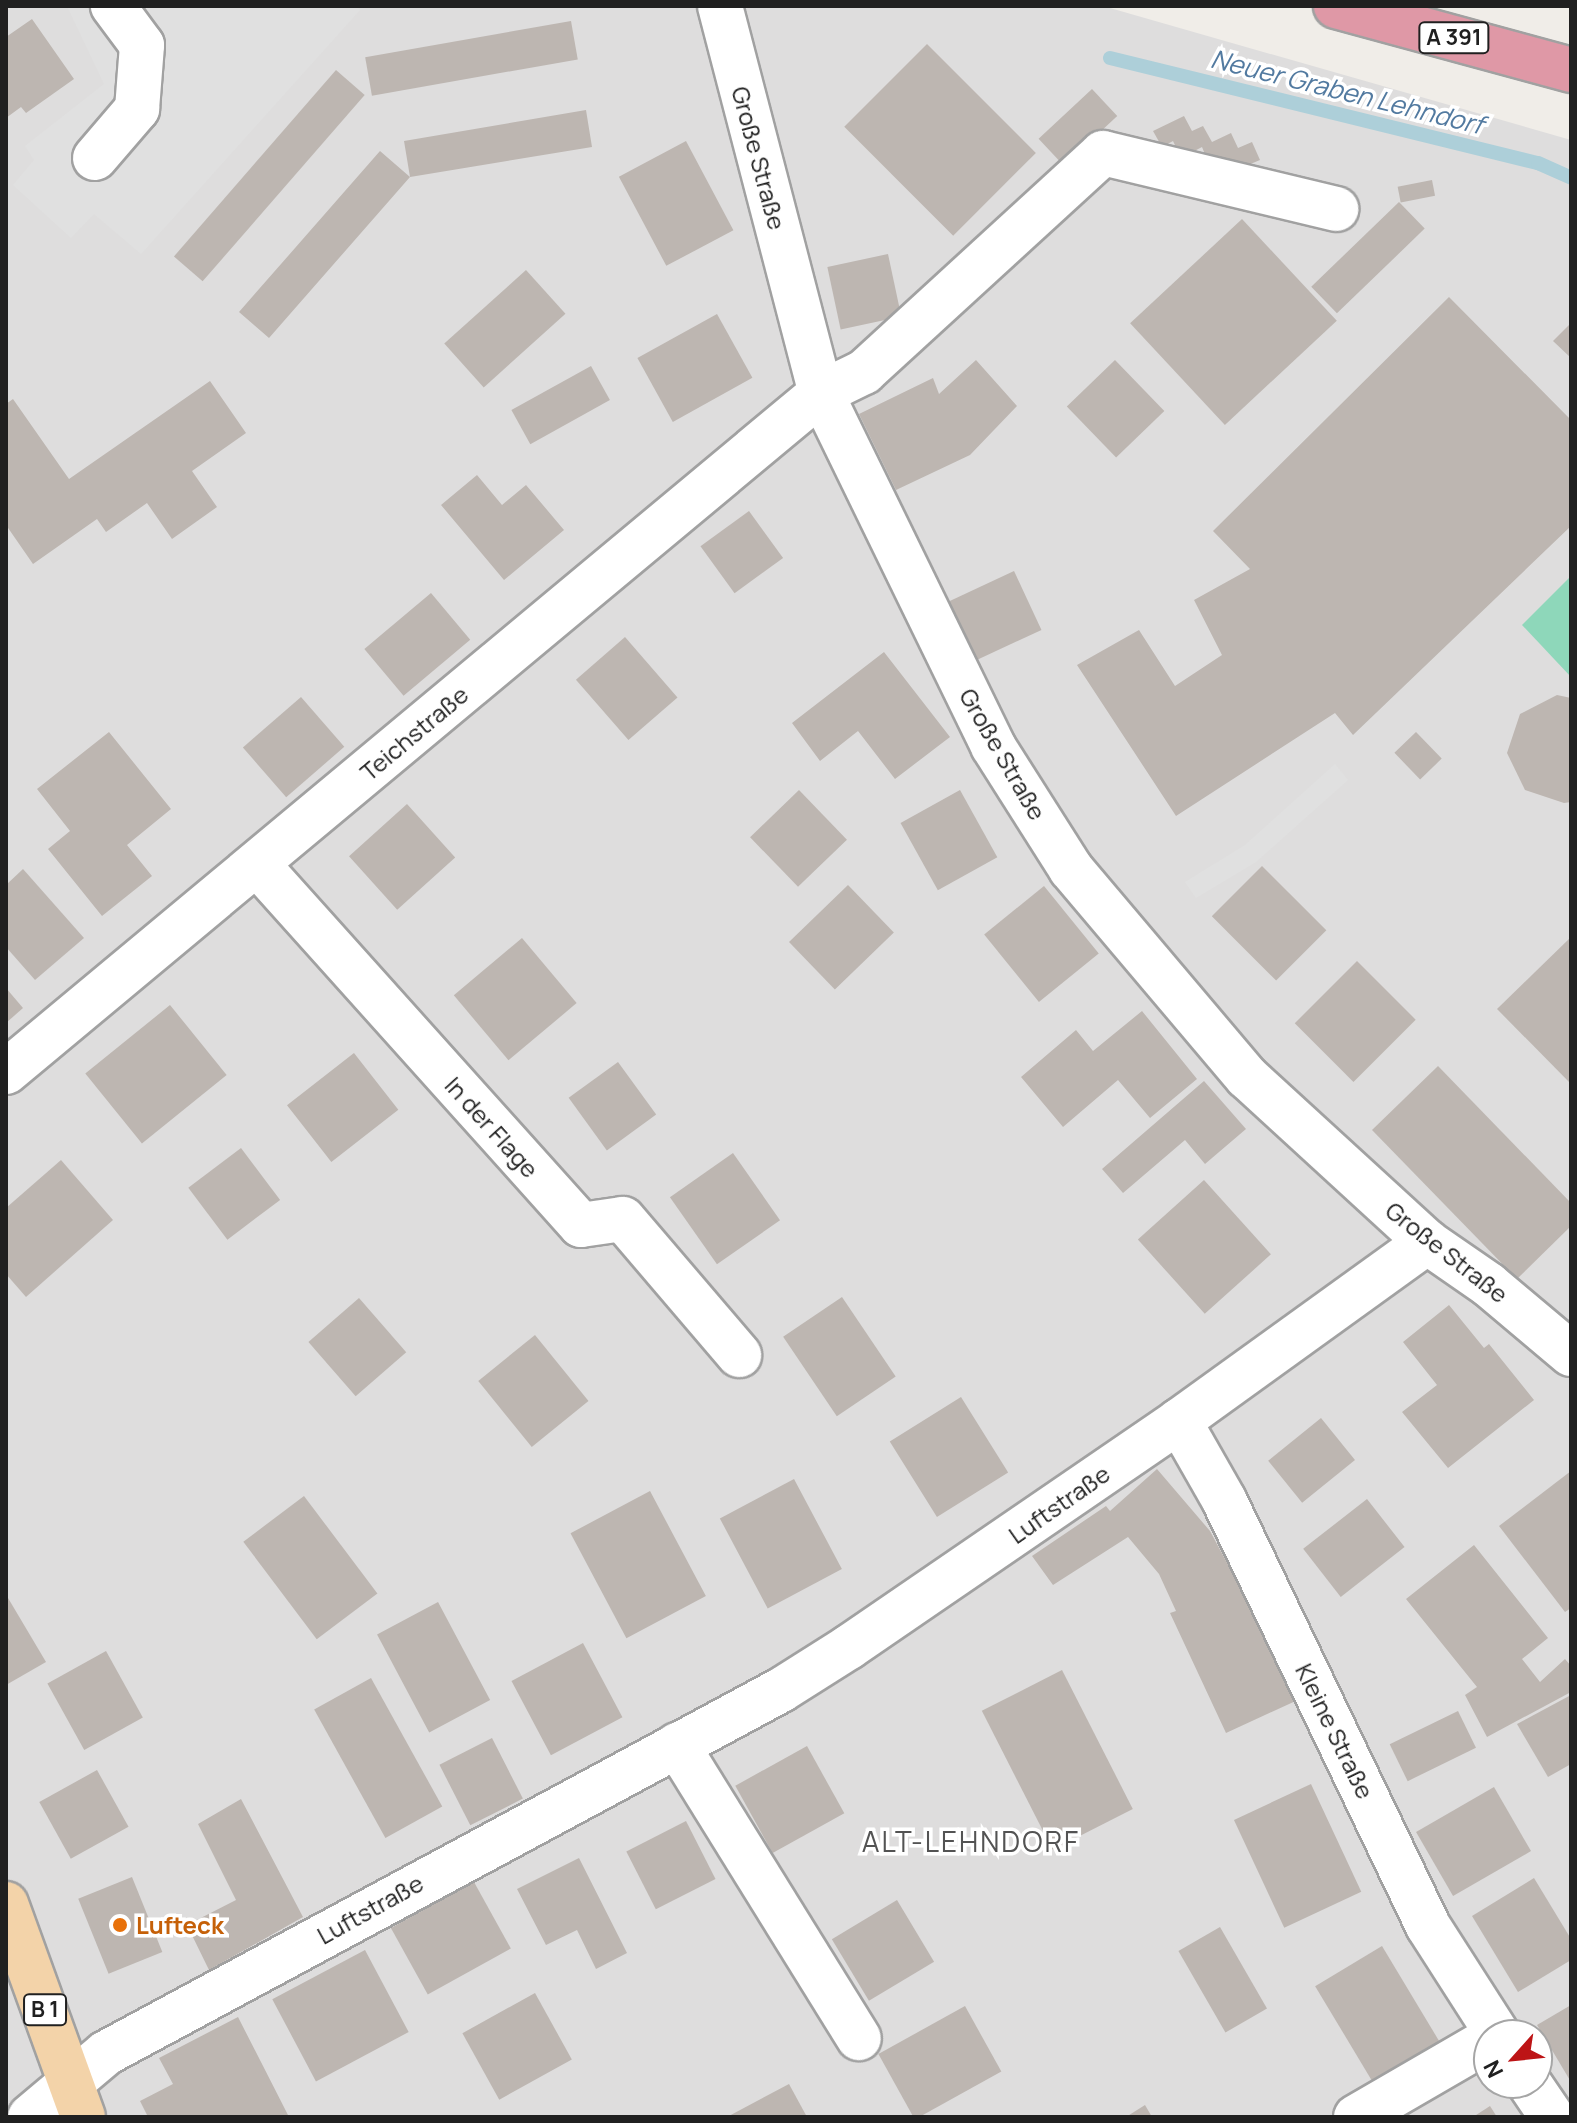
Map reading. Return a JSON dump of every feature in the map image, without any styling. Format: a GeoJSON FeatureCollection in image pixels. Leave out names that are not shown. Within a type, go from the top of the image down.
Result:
{"type":"FeatureCollection","features":[{"type":"Feature","properties":{"kind":"highway","name":"A 391"},"geometry":{"type":"LineString","coordinates":[[1336,6],[1571,70]]}},
{"type":"Feature","properties":{"kind":"main road","name":"B 1"},"geometry":{"type":"LineString","coordinates":[[6,1904],[77,2100]]}},
{"type":"Feature","properties":{"kind":"street"},"geometry":{"type":"LineString","coordinates":[[95,158],[137,109],[142,45],[113,6]]}},
{"type":"Feature","properties":{"kind":"street","name":"Große Straße"},"geometry":{"type":"LineString","coordinates":[[720,6],[821,393],[993,746],[1071,869],[1247,1077],[1427,1242],[1564,1334]]}},
{"type":"Feature","properties":{"kind":"street","name":"Teichstraße"},"geometry":{"type":"LineString","coordinates":[[6,1072],[821,393],[864,372],[1103,153],[1336,209]]}},
{"type":"Feature","properties":{"kind":"street","name":"In der Flage"},"geometry":{"type":"LineString","coordinates":[[257,864],[581,1225],[623,1219],[739,1355]]}},
{"type":"Feature","properties":{"kind":"street","name":"Luftstraße"},"geometry":{"type":"LineString","coordinates":[[30,2117],[77,2100],[106,2053],[677,1745],[849,1647],[1179,1421],[1427,1242]]}},
{"type":"Feature","properties":{"kind":"street","name":"Kleine Straße"},"geometry":{"type":"LineString","coordinates":[[1179,1421],[1224,1500],[1428,1926],[1488,2019]]}},
{"type":"Feature","properties":{"kind":"street"},"geometry":{"type":"LineString","coordinates":[[677,1745],[859,2038]]}},
{"type":"Feature","properties":{"kind":"street"},"geometry":{"type":"LineString","coordinates":[[1356,2117],[1473,2049]]}},
{"type":"Feature","properties":{"kind":"street"},"geometry":{"type":"LineString","coordinates":[[1540,2099],[1552,2117]]}},
{"type":"Feature","properties":{"kind":"shaded area"},"geometry":{"type":"Polygon","coordinates":[[[6,6],[1103,6],[1571,140],[1571,2117],[6,2117],[6,6]]]}},
{"type":"Feature","properties":{"kind":"shaded area"},"geometry":{"type":"Polygon","coordinates":[[[67,6],[356,6],[360,10],[141,254],[94,214],[71,238],[13,185],[34,160],[25,146],[104,84],[67,6]]]}},
{"type":"Feature","properties":{"kind":"shaded area"},"geometry":{"type":"Polygon","coordinates":[[[1335,764],[1348,780],[1256,862],[1196,898],[1185,882],[1245,845],[1335,764]]]}},
{"type":"Feature","properties":{"kind":"green space"},"geometry":{"type":"Polygon","coordinates":[[[1571,576],[1571,677],[1522,625],[1571,576]]]}},
{"type":"Feature","properties":{"kind":"building"},"geometry":{"type":"Polygon","coordinates":[[[32,19],[74,79],[26,113],[21,107],[6,118],[6,37],[32,19]]]}},
{"type":"Feature","properties":{"kind":"building"},"geometry":{"type":"Polygon","coordinates":[[[571,21],[578,59],[372,96],[365,57],[571,21]]]}},
{"type":"Feature","properties":{"kind":"building"},"geometry":{"type":"Polygon","coordinates":[[[927,44],[1036,153],[953,236],[844,127],[927,44]]]}},
{"type":"Feature","properties":{"kind":"building"},"geometry":{"type":"Polygon","coordinates":[[[336,70],[365,95],[203,281],[174,256],[336,70]]]}},
{"type":"Feature","properties":{"kind":"building"},"geometry":{"type":"Polygon","coordinates":[[[1092,89],[1117,116],[1064,166],[1039,139],[1092,89]]]}},
{"type":"Feature","properties":{"kind":"building"},"geometry":{"type":"Polygon","coordinates":[[[586,110],[592,147],[410,177],[404,141],[586,110]]]}},
{"type":"Feature","properties":{"kind":"building"},"geometry":{"type":"Polygon","coordinates":[[[1184,116],[1192,131],[1203,126],[1212,142],[1231,133],[1238,148],[1252,142],[1260,160],[1229,173],[1221,158],[1209,164],[1202,147],[1181,158],[1173,141],[1162,147],[1153,131],[1184,116]]]}},
{"type":"Feature","properties":{"kind":"building"},"geometry":{"type":"Polygon","coordinates":[[[686,141],[733,230],[666,266],[619,177],[686,141]]]}},
{"type":"Feature","properties":{"kind":"building"},"geometry":{"type":"Polygon","coordinates":[[[380,151],[410,177],[269,338],[239,312],[380,151]]]}},
{"type":"Feature","properties":{"kind":"building"},"geometry":{"type":"Polygon","coordinates":[[[1432,180],[1435,196],[1401,202],[1398,187],[1432,180]]]}},
{"type":"Feature","properties":{"kind":"building"},"geometry":{"type":"Polygon","coordinates":[[[1399,202],[1425,229],[1337,313],[1311,287],[1399,202]]]}},
{"type":"Feature","properties":{"kind":"building"},"geometry":{"type":"Polygon","coordinates":[[[1242,219],[1337,321],[1225,425],[1130,323],[1242,219]]]}},
{"type":"Feature","properties":{"kind":"building"},"geometry":{"type":"Polygon","coordinates":[[[888,254],[901,317],[841,329],[827,267],[888,254]]]}},
{"type":"Feature","properties":{"kind":"building"},"geometry":{"type":"Polygon","coordinates":[[[526,270],[565,314],[484,387],[444,344],[526,270]]]}},
{"type":"Feature","properties":{"kind":"building"},"geometry":{"type":"Polygon","coordinates":[[[1449,297],[1571,420],[1571,526],[1353,735],[1335,713],[1176,816],[1077,665],[1139,630],[1175,686],[1222,655],[1194,600],[1250,569],[1213,531],[1449,297]]]}},
{"type":"Feature","properties":{"kind":"building"},"geometry":{"type":"Polygon","coordinates":[[[717,314],[752,378],[673,422],[637,358],[717,314]]]}},
{"type":"Feature","properties":{"kind":"building"},"geometry":{"type":"Polygon","coordinates":[[[1571,323],[1571,358],[1553,341],[1571,323]]]}},
{"type":"Feature","properties":{"kind":"building"},"geometry":{"type":"Polygon","coordinates":[[[976,360],[1017,406],[970,455],[896,490],[859,414],[933,378],[939,394],[976,360]]]}},
{"type":"Feature","properties":{"kind":"building"},"geometry":{"type":"Polygon","coordinates":[[[1115,360],[1164,411],[1116,458],[1067,407],[1115,360]]]}},
{"type":"Feature","properties":{"kind":"building"},"geometry":{"type":"Polygon","coordinates":[[[591,366],[610,400],[530,444],[511,410],[591,366]]]}},
{"type":"Feature","properties":{"kind":"building"},"geometry":{"type":"Polygon","coordinates":[[[210,381],[246,433],[192,471],[217,507],[172,539],[147,503],[106,532],[97,519],[33,564],[6,525],[6,404],[13,399],[69,479],[210,381]]]}},
{"type":"Feature","properties":{"kind":"building"},"geometry":{"type":"Polygon","coordinates":[[[477,475],[502,505],[526,485],[564,530],[504,580],[441,505],[477,475]]]}},
{"type":"Feature","properties":{"kind":"building"},"geometry":{"type":"Polygon","coordinates":[[[749,511],[783,558],[735,593],[700,546],[749,511]]]}},
{"type":"Feature","properties":{"kind":"building"},"geometry":{"type":"Polygon","coordinates":[[[1014,571],[1041,630],[976,660],[949,601],[1014,571]]]}},
{"type":"Feature","properties":{"kind":"building"},"geometry":{"type":"Polygon","coordinates":[[[431,593],[470,640],[404,696],[364,649],[431,593]]]}},
{"type":"Feature","properties":{"kind":"building"},"geometry":{"type":"Polygon","coordinates":[[[625,637],[677,697],[628,740],[576,680],[625,637]]]}},
{"type":"Feature","properties":{"kind":"building"},"geometry":{"type":"Polygon","coordinates":[[[884,652],[950,737],[895,779],[858,731],[820,761],[792,723],[884,652]]]}},
{"type":"Feature","properties":{"kind":"building"},"geometry":{"type":"Polygon","coordinates":[[[1557,695],[1571,698],[1571,802],[1564,803],[1525,790],[1507,753],[1520,714],[1557,695]]]}},
{"type":"Feature","properties":{"kind":"building"},"geometry":{"type":"Polygon","coordinates":[[[301,697],[344,747],[286,797],[243,748],[301,697]]]}},
{"type":"Feature","properties":{"kind":"building"},"geometry":{"type":"Polygon","coordinates":[[[109,732],[171,809],[127,845],[152,876],[102,916],[48,849],[70,831],[37,789],[109,732]]]}},
{"type":"Feature","properties":{"kind":"building"},"geometry":{"type":"Polygon","coordinates":[[[1416,732],[1442,759],[1420,779],[1394,753],[1416,732]]]}},
{"type":"Feature","properties":{"kind":"building"},"geometry":{"type":"Polygon","coordinates":[[[799,790],[847,840],[798,887],[750,837],[799,790]]]}},
{"type":"Feature","properties":{"kind":"building"},"geometry":{"type":"Polygon","coordinates":[[[960,790],[997,857],[938,890],[901,823],[960,790]]]}},
{"type":"Feature","properties":{"kind":"building"},"geometry":{"type":"Polygon","coordinates":[[[407,804],[455,858],[397,910],[349,856],[407,804]]]}},
{"type":"Feature","properties":{"kind":"building"},"geometry":{"type":"Polygon","coordinates":[[[1262,866],[1326,930],[1276,981],[1212,916],[1262,866]]]}},
{"type":"Feature","properties":{"kind":"building"},"geometry":{"type":"Polygon","coordinates":[[[23,869],[84,938],[35,980],[6,947],[6,885],[23,869]]]}},
{"type":"Feature","properties":{"kind":"building"},"geometry":{"type":"Polygon","coordinates":[[[848,885],[894,932],[835,989],[789,942],[848,885]]]}},
{"type":"Feature","properties":{"kind":"building"},"geometry":{"type":"Polygon","coordinates":[[[1044,886],[1099,954],[1039,1002],[984,934],[1044,886]]]}},
{"type":"Feature","properties":{"kind":"building"},"geometry":{"type":"Polygon","coordinates":[[[1571,937],[1571,1084],[1497,1009],[1571,937]]]}},
{"type":"Feature","properties":{"kind":"building"},"geometry":{"type":"Polygon","coordinates":[[[522,938],[577,1003],[508,1060],[454,995],[522,938]]]}},
{"type":"Feature","properties":{"kind":"building"},"geometry":{"type":"Polygon","coordinates":[[[1357,961],[1416,1020],[1353,1082],[1295,1023],[1357,961]]]}},
{"type":"Feature","properties":{"kind":"building"},"geometry":{"type":"Polygon","coordinates":[[[6,988],[23,1008],[6,1023],[6,988]]]}},
{"type":"Feature","properties":{"kind":"building"},"geometry":{"type":"Polygon","coordinates":[[[170,1005],[227,1075],[142,1144],[85,1074],[170,1005]]]}},
{"type":"Feature","properties":{"kind":"building"},"geometry":{"type":"Polygon","coordinates":[[[1142,1011],[1197,1079],[1150,1118],[1118,1080],[1063,1127],[1021,1077],[1076,1030],[1093,1051],[1142,1011]]]}},
{"type":"Feature","properties":{"kind":"building"},"geometry":{"type":"Polygon","coordinates":[[[354,1053],[398,1110],[331,1162],[287,1105],[354,1053]]]}},
{"type":"Feature","properties":{"kind":"building"},"geometry":{"type":"Polygon","coordinates":[[[618,1062],[656,1115],[607,1150],[569,1098],[618,1062]]]}},
{"type":"Feature","properties":{"kind":"building"},"geometry":{"type":"Polygon","coordinates":[[[1438,1066],[1571,1203],[1571,1226],[1517,1279],[1372,1130],[1438,1066]]]}},
{"type":"Feature","properties":{"kind":"building"},"geometry":{"type":"Polygon","coordinates":[[[1204,1081],[1246,1129],[1205,1164],[1185,1140],[1123,1193],[1102,1169],[1204,1081]]]}},
{"type":"Feature","properties":{"kind":"building"},"geometry":{"type":"Polygon","coordinates":[[[241,1148],[280,1200],[227,1240],[188,1188],[241,1148]]]}},
{"type":"Feature","properties":{"kind":"building"},"geometry":{"type":"Polygon","coordinates":[[[733,1153],[780,1220],[717,1264],[670,1197],[733,1153]]]}},
{"type":"Feature","properties":{"kind":"building"},"geometry":{"type":"Polygon","coordinates":[[[61,1160],[113,1220],[26,1297],[6,1274],[6,1208],[61,1160]]]}},
{"type":"Feature","properties":{"kind":"building"},"geometry":{"type":"Polygon","coordinates":[[[1204,1180],[1271,1254],[1205,1314],[1138,1240],[1204,1180]]]}},
{"type":"Feature","properties":{"kind":"building"},"geometry":{"type":"Polygon","coordinates":[[[842,1297],[896,1377],[837,1416],[783,1337],[842,1297]]]}},
{"type":"Feature","properties":{"kind":"building"},"geometry":{"type":"Polygon","coordinates":[[[359,1298],[406,1352],[356,1396],[308,1342],[359,1298]]]}},
{"type":"Feature","properties":{"kind":"building"},"geometry":{"type":"Polygon","coordinates":[[[1449,1305],[1484,1348],[1489,1344],[1534,1400],[1448,1468],[1402,1412],[1437,1385],[1403,1342],[1449,1305]]]}},
{"type":"Feature","properties":{"kind":"building"},"geometry":{"type":"Polygon","coordinates":[[[535,1335],[588,1401],[532,1447],[478,1381],[535,1335]]]}},
{"type":"Feature","properties":{"kind":"building"},"geometry":{"type":"Polygon","coordinates":[[[961,1397],[1008,1472],[937,1517],[890,1442],[961,1397]]]}},
{"type":"Feature","properties":{"kind":"building"},"geometry":{"type":"Polygon","coordinates":[[[1321,1418],[1355,1460],[1302,1503],[1268,1461],[1321,1418]]]}},
{"type":"Feature","properties":{"kind":"building"},"geometry":{"type":"Polygon","coordinates":[[[1157,1469],[1210,1531],[1300,1699],[1226,1733],[1170,1613],[1176,1611],[1159,1574],[1128,1537],[1053,1585],[1032,1556],[1106,1506],[1110,1511],[1157,1469]]]}},
{"type":"Feature","properties":{"kind":"building"},"geometry":{"type":"Polygon","coordinates":[[[1571,1471],[1571,1608],[1565,1612],[1499,1526],[1571,1471]]]}},
{"type":"Feature","properties":{"kind":"building"},"geometry":{"type":"Polygon","coordinates":[[[794,1479],[842,1569],[768,1608],[720,1518],[794,1479]]]}},
{"type":"Feature","properties":{"kind":"building"},"geometry":{"type":"Polygon","coordinates":[[[650,1491],[706,1596],[626,1638],[571,1533],[650,1491]]]}},
{"type":"Feature","properties":{"kind":"building"},"geometry":{"type":"Polygon","coordinates":[[[304,1496],[377,1593],[317,1639],[243,1542],[304,1496]]]}},
{"type":"Feature","properties":{"kind":"building"},"geometry":{"type":"Polygon","coordinates":[[[1367,1499],[1405,1547],[1341,1597],[1303,1549],[1367,1499]]]}},
{"type":"Feature","properties":{"kind":"building"},"geometry":{"type":"Polygon","coordinates":[[[1474,1545],[1548,1638],[1522,1659],[1540,1682],[1565,1659],[1571,1666],[1571,1692],[1487,1737],[1465,1695],[1477,1687],[1406,1599],[1474,1545]]]}},
{"type":"Feature","properties":{"kind":"building"},"geometry":{"type":"Polygon","coordinates":[[[6,1599],[46,1662],[6,1685],[6,1599]]]}},
{"type":"Feature","properties":{"kind":"building"},"geometry":{"type":"Polygon","coordinates":[[[438,1602],[490,1700],[429,1732],[377,1634],[438,1602]]]}},
{"type":"Feature","properties":{"kind":"building"},"geometry":{"type":"Polygon","coordinates":[[[583,1643],[622,1717],[551,1755],[511,1681],[583,1643]]]}},
{"type":"Feature","properties":{"kind":"building"},"geometry":{"type":"Polygon","coordinates":[[[106,1651],[143,1717],[84,1750],[47,1683],[106,1651]]]}},
{"type":"Feature","properties":{"kind":"building"},"geometry":{"type":"Polygon","coordinates":[[[1062,1670],[1133,1809],[1053,1850],[982,1711],[1062,1670]]]}},
{"type":"Feature","properties":{"kind":"building"},"geometry":{"type":"Polygon","coordinates":[[[371,1678],[442,1807],[385,1838],[314,1710],[371,1678]]]}},
{"type":"Feature","properties":{"kind":"building"},"geometry":{"type":"Polygon","coordinates":[[[1571,1695],[1571,1764],[1548,1777],[1517,1724],[1571,1695]]]}},
{"type":"Feature","properties":{"kind":"building"},"geometry":{"type":"Polygon","coordinates":[[[1458,1711],[1476,1748],[1408,1781],[1390,1744],[1458,1711]]]}},
{"type":"Feature","properties":{"kind":"building"},"geometry":{"type":"Polygon","coordinates":[[[492,1738],[523,1799],[470,1825],[439,1765],[492,1738]]]}},
{"type":"Feature","properties":{"kind":"building"},"geometry":{"type":"Polygon","coordinates":[[[807,1746],[844,1813],[773,1853],[735,1786],[807,1746]]]}},
{"type":"Feature","properties":{"kind":"building"},"geometry":{"type":"Polygon","coordinates":[[[97,1770],[129,1827],[71,1859],[39,1802],[97,1770]]]}},
{"type":"Feature","properties":{"kind":"building"},"geometry":{"type":"Polygon","coordinates":[[[1311,1784],[1361,1892],[1284,1928],[1234,1820],[1311,1784]]]}},
{"type":"Feature","properties":{"kind":"building"},"geometry":{"type":"Polygon","coordinates":[[[1494,1787],[1531,1851],[1453,1896],[1416,1832],[1494,1787]]]}},
{"type":"Feature","properties":{"kind":"building"},"geometry":{"type":"Polygon","coordinates":[[[241,1799],[303,1917],[209,1970],[187,1925],[236,1900],[198,1824],[241,1799]]]}},
{"type":"Feature","properties":{"kind":"building"},"geometry":{"type":"Polygon","coordinates":[[[686,1821],[716,1879],[656,1909],[626,1851],[686,1821]]]}},
{"type":"Feature","properties":{"kind":"building"},"geometry":{"type":"Polygon","coordinates":[[[579,1858],[627,1953],[596,1969],[577,1930],[546,1945],[517,1889],[579,1858]]]}},
{"type":"Feature","properties":{"kind":"building","name":"Lufteck"},"geometry":{"type":"Polygon","coordinates":[[[132,1877],[162,1952],[109,1974],[78,1899],[132,1877]]]}},
{"type":"Feature","properties":{"kind":"building"},"geometry":{"type":"Polygon","coordinates":[[[1534,1878],[1571,1939],[1571,1960],[1518,1992],[1472,1916],[1534,1878]]]}},
{"type":"Feature","properties":{"kind":"building"},"geometry":{"type":"Polygon","coordinates":[[[474,1882],[511,1948],[428,1995],[391,1928],[474,1882]]]}},
{"type":"Feature","properties":{"kind":"building"},"geometry":{"type":"Polygon","coordinates":[[[897,1900],[934,1962],[869,2001],[832,1939],[897,1900]]]}},
{"type":"Feature","properties":{"kind":"building"},"geometry":{"type":"Polygon","coordinates":[[[1220,1927],[1267,2008],[1225,2032],[1178,1951],[1220,1927]]]}},
{"type":"Feature","properties":{"kind":"building"},"geometry":{"type":"Polygon","coordinates":[[[1382,1946],[1443,2048],[1376,2088],[1315,1986],[1382,1946]]]}},
{"type":"Feature","properties":{"kind":"building"},"geometry":{"type":"Polygon","coordinates":[[[365,1950],[409,2032],[316,2081],[272,1999],[365,1950]]]}},
{"type":"Feature","properties":{"kind":"building"},"geometry":{"type":"Polygon","coordinates":[[[535,1993],[572,2059],[499,2100],[462,2033],[535,1993]]]}},
{"type":"Feature","properties":{"kind":"building"},"geometry":{"type":"Polygon","coordinates":[[[1571,2005],[1571,2082],[1553,2052],[1553,2019],[1547,2019],[1571,2005]]]}},
{"type":"Feature","properties":{"kind":"building"},"geometry":{"type":"Polygon","coordinates":[[[965,2006],[1001,2072],[919,2117],[913,2117],[878,2054],[965,2006]]]}},
{"type":"Feature","properties":{"kind":"building"},"geometry":{"type":"Polygon","coordinates":[[[238,2017],[289,2117],[148,2117],[140,2101],[173,2084],[159,2058],[238,2017]]]}},
{"type":"Feature","properties":{"kind":"building"},"geometry":{"type":"Polygon","coordinates":[[[789,2084],[807,2117],[727,2117],[789,2084]]]}},
{"type":"Feature","properties":{"kind":"building"},"geometry":{"type":"Polygon","coordinates":[[[1145,2105],[1152,2117],[1126,2117],[1145,2105]]]}},
{"type":"Feature","properties":{"kind":"building"},"geometry":{"type":"Polygon","coordinates":[[[1490,2106],[1497,2117],[1473,2117],[1490,2106]]]}},
{"type":"Feature","properties":{"kind":"waterway","name":"Neuer Graben Lehndorf"},"geometry":{"type":"LineString","coordinates":[[1110,58],[1538,163],[1571,178]]}},
{"type":"Feature","properties":{"kind":"place","name":"Lufteck"},"geometry":{"type":"Point","coordinates":[120,1925]}},
{"type":"Feature","properties":{"kind":"district","name":"ALT-LEHNDORF"},"geometry":{"type":"Point","coordinates":[971,1841]}}]}
